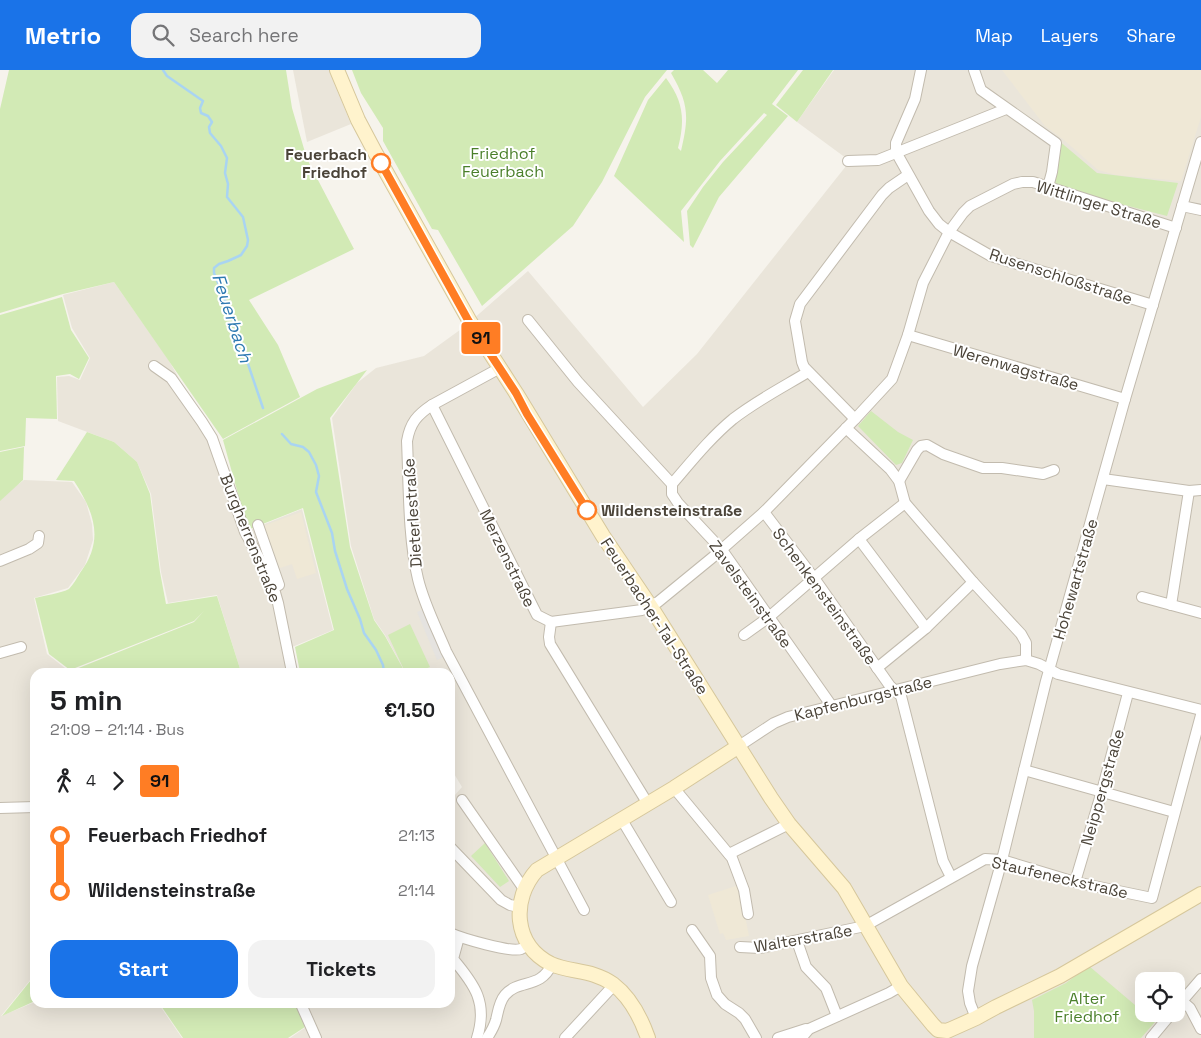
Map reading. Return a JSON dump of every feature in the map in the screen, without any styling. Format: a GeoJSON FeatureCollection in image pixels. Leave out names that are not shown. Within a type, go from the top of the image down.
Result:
{"type":"FeatureCollection","features":[{"type":"Feature","properties":{"kind":"main road","name":"Feuerbacher-Tal-Straße"},"geometry":{"type":"LineString","coordinates":[[337,70],[358,120],[468,320],[500,368],[602,536],[651,607],[789,824],[844,888],[901,986],[933,1025],[938,1030],[948,1034]]}},
{"type":"Feature","properties":{"kind":"main road","name":"Kapfenburgstraße"},"geometry":{"type":"LineString","coordinates":[[524,889],[537,870],[555,858],[622,820],[739,746]]}},
{"type":"Feature","properties":{"kind":"main road"},"geometry":{"type":"LineString","coordinates":[[524,889],[519,907],[521,928],[528,944],[552,964],[594,974],[614,985],[632,1004],[648,1038]]}},
{"type":"Feature","properties":{"kind":"main road"},"geometry":{"type":"LineString","coordinates":[[948,1034],[996,1007],[1060,976],[1201,894]]}},
{"type":"Feature","properties":{"kind":"street"},"geometry":{"type":"LineString","coordinates":[[896,152],[896,143],[915,99],[921,70]]}},
{"type":"Feature","properties":{"kind":"street"},"geometry":{"type":"LineString","coordinates":[[974,70],[982,90],[1056,144],[1048,187]]}},
{"type":"Feature","properties":{"kind":"street"},"geometry":{"type":"LineString","coordinates":[[848,161],[878,160],[1006,109]]}},
{"type":"Feature","properties":{"kind":"street","name":"Hohewartstraße"},"geometry":{"type":"LineString","coordinates":[[976,1018],[968,991],[972,966],[1002,860],[1050,669],[1125,399],[1201,142]]}},
{"type":"Feature","properties":{"kind":"street","name":"Rusenschloßstraße"},"geometry":{"type":"LineString","coordinates":[[896,152],[929,211],[939,224],[949,232],[991,256],[1153,305]]}},
{"type":"Feature","properties":{"kind":"street"},"geometry":{"type":"LineString","coordinates":[[855,419],[808,372],[802,362],[795,321],[800,304],[882,195],[908,175]]}},
{"type":"Feature","properties":{"kind":"street","name":"Wittlinger Straße"},"geometry":{"type":"LineString","coordinates":[[949,232],[970,206],[1013,184],[1022,182],[1033,182],[1176,228]]}},
{"type":"Feature","properties":{"kind":"street"},"geometry":{"type":"LineString","coordinates":[[1182,206],[1201,210]]}},
{"type":"Feature","properties":{"kind":"street"},"geometry":{"type":"LineString","coordinates":[[551,622],[619,614],[651,607],[722,550],[764,512],[892,379],[908,335],[923,283],[949,232]]}},
{"type":"Feature","properties":{"kind":"street","name":"Zavelsteinstraße"},"geometry":{"type":"LineString","coordinates":[[528,320],[578,382],[672,484],[672,494],[678,503],[722,550],[831,705]]}},
{"type":"Feature","properties":{"kind":"street","name":"Werenwagstraße"},"geometry":{"type":"LineString","coordinates":[[908,335],[1125,399]]}},
{"type":"Feature","properties":{"kind":"street","name":"Burgherrenstraße"},"geometry":{"type":"LineString","coordinates":[[154,366],[171,378],[212,438],[245,532],[272,582],[291,668]]}},
{"type":"Feature","properties":{"kind":"street","name":"Dieterlestraße"},"geometry":{"type":"LineString","coordinates":[[455,668],[446,651],[418,580],[412,537],[407,441],[411,424],[422,412],[500,368]]}},
{"type":"Feature","properties":{"kind":"street"},"geometry":{"type":"LineString","coordinates":[[672,484],[711,439],[731,420],[751,405],[808,372]]}},
{"type":"Feature","properties":{"kind":"street","name":"Merzenstraße"},"geometry":{"type":"LineString","coordinates":[[432,405],[534,611],[540,617],[551,622],[550,644],[648,804]]}},
{"type":"Feature","properties":{"kind":"street"},"geometry":{"type":"LineString","coordinates":[[846,428],[890,469],[899,481],[905,503],[1021,634],[1026,643],[1026,660]]}},
{"type":"Feature","properties":{"kind":"street"},"geometry":{"type":"LineString","coordinates":[[899,481],[917,450],[921,446],[927,445],[943,454],[983,468],[1002,468],[1043,474],[1054,470]]}},
{"type":"Feature","properties":{"kind":"street"},"geometry":{"type":"LineString","coordinates":[[1103,479],[1189,491],[1201,490]]}},
{"type":"Feature","properties":{"kind":"street"},"geometry":{"type":"LineString","coordinates":[[1171,605],[1189,491]]}},
{"type":"Feature","properties":{"kind":"street"},"geometry":{"type":"LineString","coordinates":[[744,635],[769,617],[859,539],[905,503]]}},
{"type":"Feature","properties":{"kind":"street","name":"Schenkensteinstraße"},"geometry":{"type":"LineString","coordinates":[[764,512],[814,578],[877,668],[901,696],[944,861],[951,877]]}},
{"type":"Feature","properties":{"kind":"street"},"geometry":{"type":"LineString","coordinates":[[258,525],[281,593],[278,603]]}},
{"type":"Feature","properties":{"kind":"street"},"geometry":{"type":"LineString","coordinates":[[0,561],[29,549],[38,543],[39,536]]}},
{"type":"Feature","properties":{"kind":"street"},"geometry":{"type":"LineString","coordinates":[[859,539],[926,628]]}},
{"type":"Feature","properties":{"kind":"street"},"geometry":{"type":"LineString","coordinates":[[877,668],[926,628],[973,582]]}},
{"type":"Feature","properties":{"kind":"street"},"geometry":{"type":"LineString","coordinates":[[1142,597],[1201,613]]}},
{"type":"Feature","properties":{"kind":"street"},"geometry":{"type":"LineString","coordinates":[[0,653],[21,646]]}},
{"type":"Feature","properties":{"kind":"street","name":"Kapfenburgstraße"},"geometry":{"type":"LineString","coordinates":[[739,746],[780,720],[831,705],[1000,664],[1026,660],[1058,674],[1201,710]]}},
{"type":"Feature","properties":{"kind":"street","name":"Dieterlestraße"},"geometry":{"type":"LineString","coordinates":[[455,668],[584,910]]}},
{"type":"Feature","properties":{"kind":"street","name":"Neippergstraße"},"geometry":{"type":"LineString","coordinates":[[1075,882],[1128,693]]}},
{"type":"Feature","properties":{"kind":"street"},"geometry":{"type":"LineString","coordinates":[[1024,770],[1174,812],[1201,715]]}},
{"type":"Feature","properties":{"kind":"street"},"geometry":{"type":"LineString","coordinates":[[674,788],[729,854],[741,880],[748,914]]}},
{"type":"Feature","properties":{"kind":"street"},"geometry":{"type":"LineString","coordinates":[[462,800],[524,889]]}},
{"type":"Feature","properties":{"kind":"street"},"geometry":{"type":"LineString","coordinates":[[0,808],[30,807]]}},
{"type":"Feature","properties":{"kind":"street","name":"Staufeneckstraße"},"geometry":{"type":"LineString","coordinates":[[866,926],[985,859],[1002,860],[1075,882],[1152,898],[1174,812]]}},
{"type":"Feature","properties":{"kind":"street"},"geometry":{"type":"LineString","coordinates":[[622,820],[671,902]]}},
{"type":"Feature","properties":{"kind":"street"},"geometry":{"type":"LineString","coordinates":[[729,854],[789,824]]}},
{"type":"Feature","properties":{"kind":"street"},"geometry":{"type":"LineString","coordinates":[[455,852],[501,900],[519,907]]}},
{"type":"Feature","properties":{"kind":"street","name":"Walterstraße"},"geometry":{"type":"LineString","coordinates":[[740,947],[760,948],[797,942],[866,926]]}},
{"type":"Feature","properties":{"kind":"street"},"geometry":{"type":"LineString","coordinates":[[692,930],[710,956],[711,978],[717,995],[725,1004],[745,1019],[756,1038]]}},
{"type":"Feature","properties":{"kind":"street"},"geometry":{"type":"LineString","coordinates":[[455,935],[508,950],[521,949],[528,944]]}},
{"type":"Feature","properties":{"kind":"street"},"geometry":{"type":"LineString","coordinates":[[797,942],[806,967],[826,988],[837,1016]]}},
{"type":"Feature","properties":{"kind":"street"},"geometry":{"type":"LineString","coordinates":[[455,962],[472,983],[479,999],[482,1020],[477,1038]]}},
{"type":"Feature","properties":{"kind":"street"},"geometry":{"type":"LineString","coordinates":[[488,1038],[496,1020],[499,1006],[505,995],[514,988],[540,980],[545,976],[552,964]]}},
{"type":"Feature","properties":{"kind":"street"},"geometry":{"type":"LineString","coordinates":[[1185,997],[1201,979]]}},
{"type":"Feature","properties":{"kind":"street"},"geometry":{"type":"LineString","coordinates":[[565,1038],[614,985]]}},
{"type":"Feature","properties":{"kind":"street"},"geometry":{"type":"LineString","coordinates":[[798,1038],[810,1029],[901,986]]}},
{"type":"Feature","properties":{"kind":"street"},"geometry":{"type":"LineString","coordinates":[[1185,1006],[1190,1008],[1201,1029]]}},
{"type":"Feature","properties":{"kind":"street"},"geometry":{"type":"LineString","coordinates":[[303,1008],[316,1038]]}},
{"type":"Feature","properties":{"kind":"street"},"geometry":{"type":"LineString","coordinates":[[1151,1038],[1164,1022]]}},
{"type":"Feature","properties":{"kind":"street"},"geometry":{"type":"LineString","coordinates":[[778,1038],[803,1029],[810,1029]]}},
{"type":"Feature","properties":{"kind":"shaded area"},"geometry":{"type":"Polygon","coordinates":[[[293,70],[329,70],[351,124],[307,142],[293,70]]]}},
{"type":"Feature","properties":{"kind":"shaded area"},"geometry":{"type":"Polygon","coordinates":[[[834,70],[1201,70],[1201,1038],[290,1038],[306,1027],[299,1008],[455,1008],[455,795],[462,787],[455,775],[455,668],[403,668],[374,619],[351,546],[332,418],[357,383],[376,368],[424,356],[464,327],[528,271],[643,407],[697,354],[850,161],[797,122],[834,70]]]}},
{"type":"Feature","properties":{"kind":"shaded area"},"geometry":{"type":"Polygon","coordinates":[[[1002,70],[1201,70],[1201,117],[1181,181],[1116,175],[1098,170],[1045,126],[1002,70]]]}},
{"type":"Feature","properties":{"kind":"shaded area"},"geometry":{"type":"Polygon","coordinates":[[[114,282],[168,359],[213,438],[247,531],[302,509],[333,630],[285,650],[289,668],[240,668],[217,595],[168,603],[161,572],[151,494],[137,462],[114,442],[58,421],[57,377],[69,376],[80,380],[90,358],[72,328],[63,295],[114,282]]]}},
{"type":"Feature","properties":{"kind":"shaded area"},"geometry":{"type":"Polygon","coordinates":[[[24,480],[72,482],[86,502],[92,524],[93,540],[85,565],[68,588],[34,598],[47,654],[65,668],[30,668],[30,980],[1,1016],[30,1004],[30,1008],[161,1008],[182,1038],[0,1038],[0,500],[24,480]]]}},
{"type":"Feature","properties":{"kind":"shaded area"},"geometry":{"type":"Polygon","coordinates":[[[301,512],[316,573],[297,579],[292,564],[280,568],[263,526],[301,512]]]}},
{"type":"Feature","properties":{"kind":"shaded area"},"geometry":{"type":"Polygon","coordinates":[[[424,609],[444,657],[437,660],[417,612],[424,609]]]}},
{"type":"Feature","properties":{"kind":"shaded area"},"geometry":{"type":"Polygon","coordinates":[[[739,885],[749,936],[726,940],[723,933],[720,934],[708,895],[739,885]]]}},
{"type":"Feature","properties":{"kind":"green space"},"geometry":{"type":"Polygon","coordinates":[[[9,70],[286,70],[292,108],[307,159],[354,249],[249,300],[278,345],[300,397],[223,439],[114,282],[63,294],[0,313],[0,109],[9,70]]]}},
{"type":"Feature","properties":{"kind":"green space","name":"Friedhof Feuerbach"},"geometry":{"type":"Polygon","coordinates":[[[352,70],[667,70],[645,97],[602,182],[573,226],[482,306],[438,230],[432,229],[383,141],[383,128],[361,93],[352,70]]]}},
{"type":"Feature","properties":{"kind":"green space"},"geometry":{"type":"Polygon","coordinates":[[[674,70],[703,70],[717,83],[728,70],[798,70],[772,104],[788,116],[719,197],[693,248],[690,245],[687,211],[723,162],[767,115],[764,113],[720,161],[681,211],[684,242],[614,176],[648,100],[666,78],[680,104],[682,129],[678,148],[681,151],[686,111],[681,93],[671,73],[674,70]]]}},
{"type":"Feature","properties":{"kind":"green space"},"geometry":{"type":"Polygon","coordinates":[[[803,70],[833,70],[797,122],[776,105],[803,70]]]}},
{"type":"Feature","properties":{"kind":"green space"},"geometry":{"type":"Polygon","coordinates":[[[1058,140],[1097,173],[1178,183],[1167,216],[1051,186],[1058,140]]]}},
{"type":"Feature","properties":{"kind":"green space"},"geometry":{"type":"Polygon","coordinates":[[[62,297],[71,330],[89,358],[79,379],[70,374],[56,376],[57,419],[26,418],[25,446],[0,451],[0,315],[62,297]]]}},
{"type":"Feature","properties":{"kind":"green space"},"geometry":{"type":"Polygon","coordinates":[[[367,370],[330,418],[350,547],[374,620],[403,668],[299,668],[295,647],[334,630],[303,508],[248,530],[223,440],[317,389],[367,370]]]}},
{"type":"Feature","properties":{"kind":"green space"},"geometry":{"type":"Polygon","coordinates":[[[871,411],[898,432],[913,440],[902,463],[896,465],[858,426],[871,411]]]}},
{"type":"Feature","properties":{"kind":"green space"},"geometry":{"type":"Polygon","coordinates":[[[87,432],[114,442],[137,462],[150,494],[166,604],[217,596],[240,668],[79,668],[194,622],[204,611],[194,621],[75,668],[67,668],[49,654],[35,598],[69,589],[88,561],[94,538],[94,526],[91,515],[74,481],[56,480],[87,432]]]}},
{"type":"Feature","properties":{"kind":"green space"},"geometry":{"type":"Polygon","coordinates":[[[24,447],[23,480],[0,501],[0,452],[24,447]]]}},
{"type":"Feature","properties":{"kind":"green space"},"geometry":{"type":"Polygon","coordinates":[[[410,624],[430,667],[403,668],[388,635],[410,624]]]}},
{"type":"Feature","properties":{"kind":"green space"},"geometry":{"type":"Polygon","coordinates":[[[485,843],[509,881],[500,887],[471,856],[485,843]]]}},
{"type":"Feature","properties":{"kind":"green space","name":"Alter Friedhof"},"geometry":{"type":"Polygon","coordinates":[[[1089,966],[1135,1005],[1135,1022],[1155,1022],[1141,1038],[1034,1038],[1032,1000],[1066,983],[1089,966]]]}},
{"type":"Feature","properties":{"kind":"green space"},"geometry":{"type":"Polygon","coordinates":[[[30,981],[30,1003],[2,1016],[30,981]]]}},
{"type":"Feature","properties":{"kind":"green space"},"geometry":{"type":"Polygon","coordinates":[[[162,1008],[298,1008],[305,1027],[288,1038],[183,1038],[162,1008]]]}},
{"type":"Feature","properties":{"kind":"waterway","name":"Feuerbach"},"geometry":{"type":"LineString","coordinates":[[163,70],[167,76],[203,101],[200,108],[201,113],[208,116],[212,122],[209,127],[210,133],[221,146],[227,158],[225,173],[228,184],[227,197],[243,217],[248,240],[247,246],[241,255],[219,264],[214,268],[214,273],[233,320],[263,408]]}},
{"type":"Feature","properties":{"kind":"waterway","name":"Feuerbach"},"geometry":{"type":"LineString","coordinates":[[282,434],[291,444],[303,447],[309,452],[316,465],[319,476],[316,492],[332,533],[335,551],[347,589],[364,633],[376,650],[383,668]]}},
{"type":"Feature","properties":{"kind":"bus line","name":"91"},"geometry":{"type":"LineString","coordinates":[[381,163],[468,320],[516,393],[587,510]]}},
{"type":"Feature","properties":{"kind":"place","name":"Feuerbach Friedhof"},"geometry":{"type":"Point","coordinates":[381,163]}},
{"type":"Feature","properties":{"kind":"place","name":"Wildensteinstraße"},"geometry":{"type":"Point","coordinates":[587,510]}}]}
